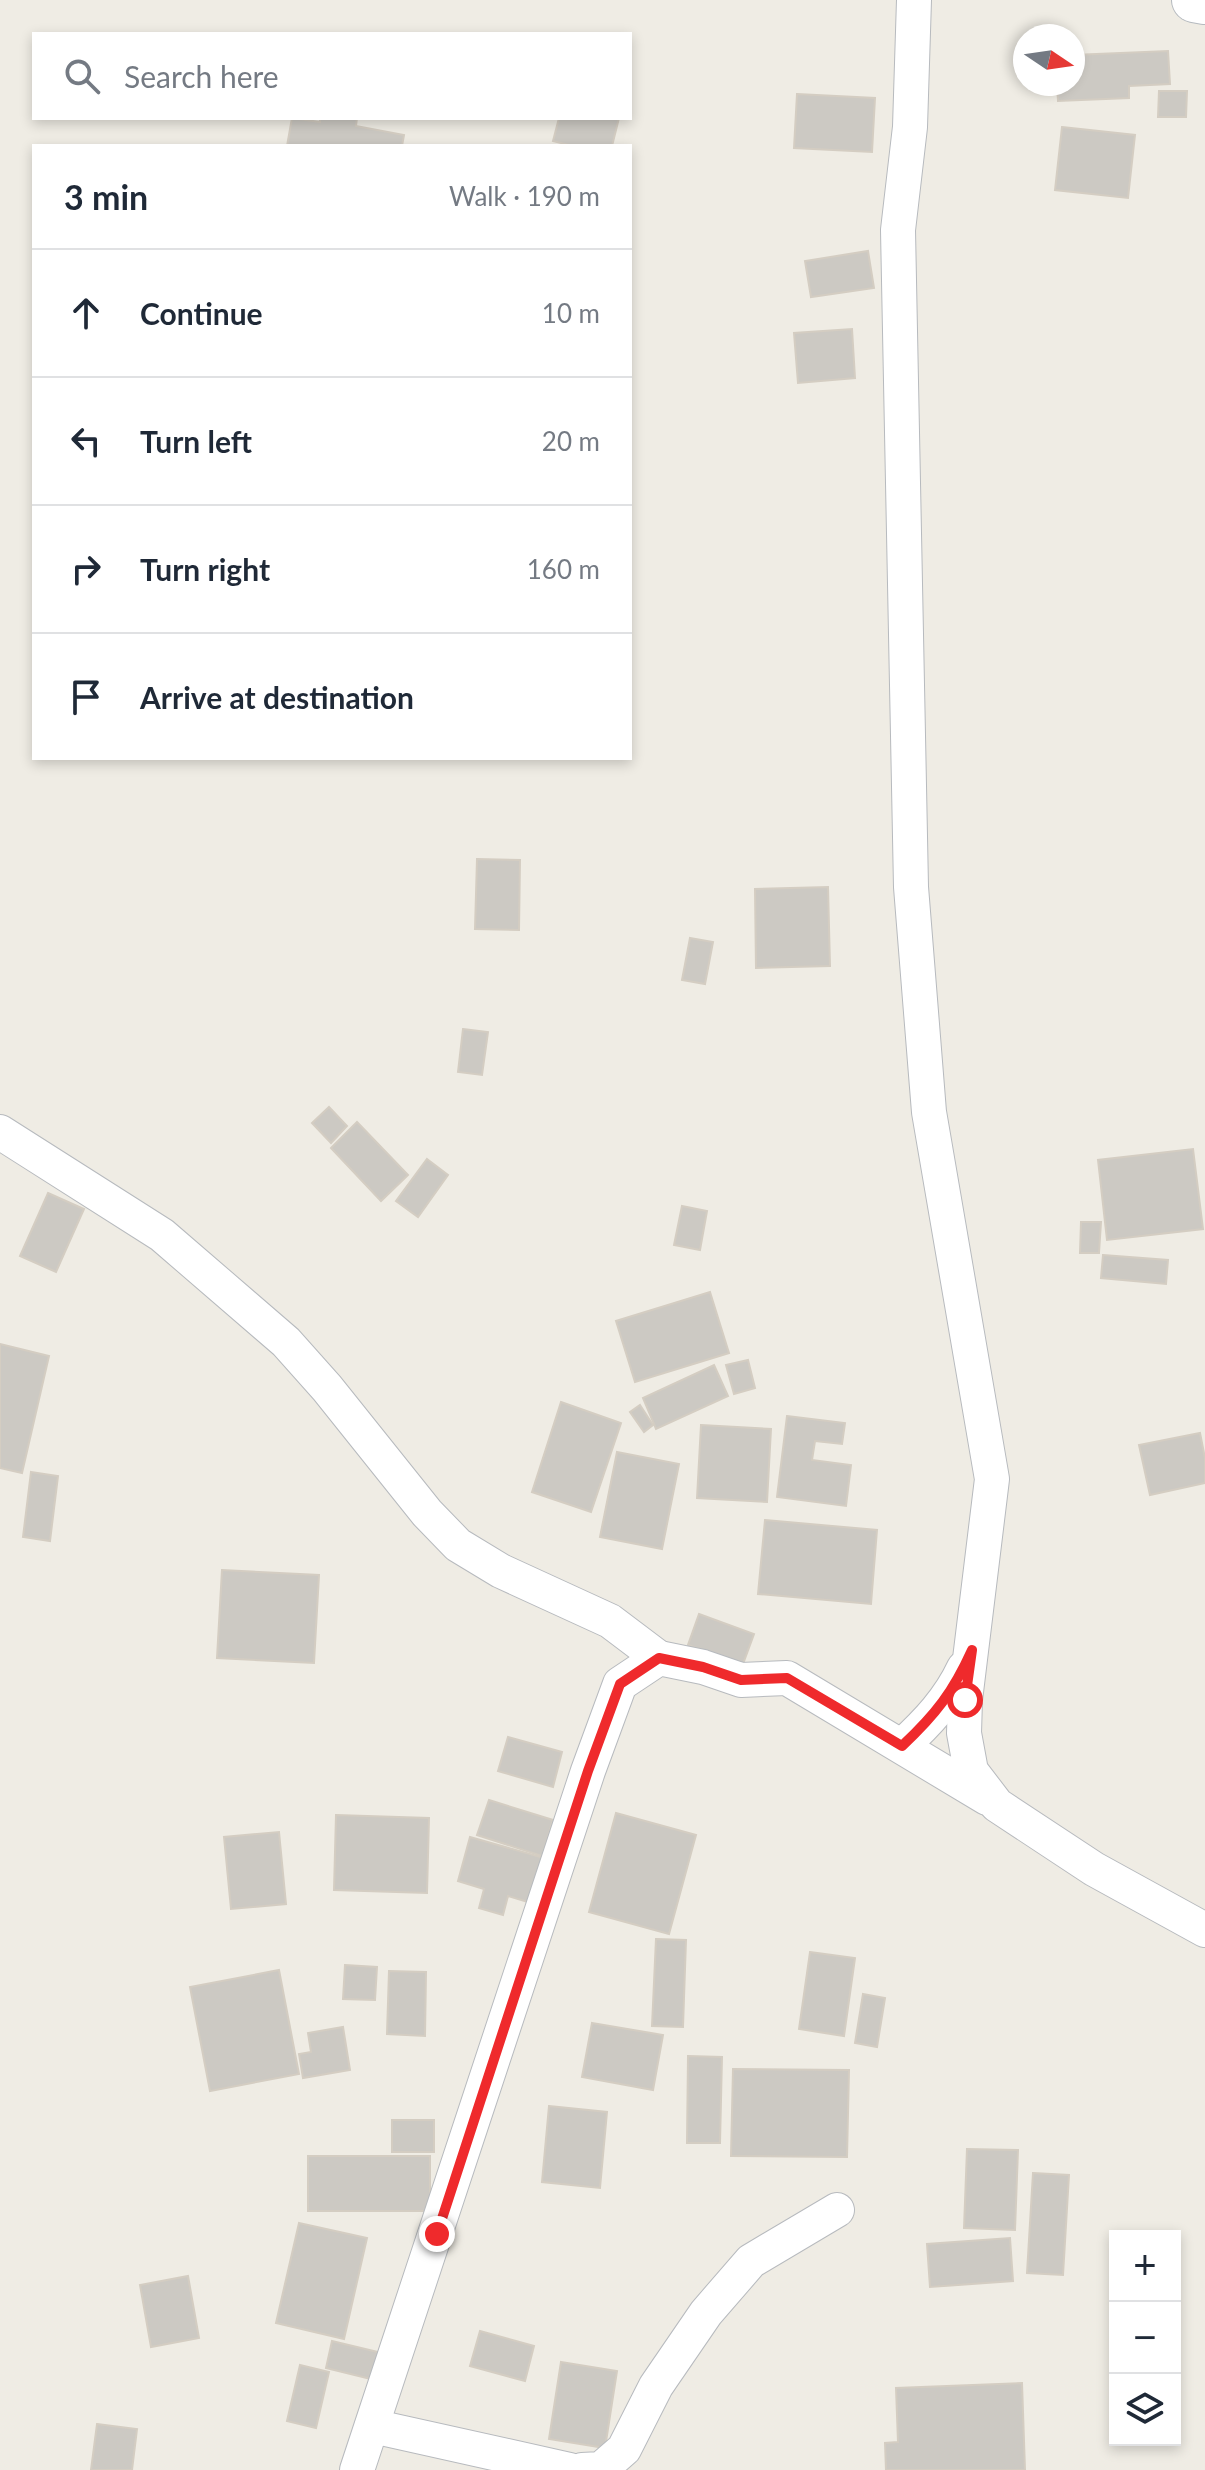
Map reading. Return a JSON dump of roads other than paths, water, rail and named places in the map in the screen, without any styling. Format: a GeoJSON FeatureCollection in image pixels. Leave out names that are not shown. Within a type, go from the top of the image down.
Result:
{"type":"FeatureCollection","features":[{"type":"Feature","properties":{"kind":"main road"},"geometry":{"type":"LineString","coordinates":[[1194,0],[1205,2]]}},
{"type":"Feature","properties":{"kind":"street"},"geometry":{"type":"LineString","coordinates":[[914,0],[910,127],[898,230],[911,887],[929,1112],[992,1479],[965,1700],[964,1733],[971,1771],[997,1805]]}},
{"type":"Feature","properties":{"kind":"street"},"geometry":{"type":"LineString","coordinates":[[0,1132],[162,1235],[286,1342],[427,1513],[458,1545],[513,1577],[610,1621],[659,1658],[703,1667],[741,1680],[787,1678],[997,1805],[1094,1869],[1205,1930]]}},
{"type":"Feature","properties":{"kind":"street"},"geometry":{"type":"LineString","coordinates":[[902,1746],[931,1719],[956,1685],[972,1650]]}},
{"type":"Feature","properties":{"kind":"street"},"geometry":{"type":"LineString","coordinates":[[357,2470],[521,1972],[620,1684],[659,1658]]}},
{"type":"Feature","properties":{"kind":"street"},"geometry":{"type":"LineString","coordinates":[[582,2470],[601,2469],[624,2449],[656,2386],[706,2313],[751,2261],[837,2210]]}},
{"type":"Feature","properties":{"kind":"street"},"geometry":{"type":"LineString","coordinates":[[372,2426],[570,2470]]}}]}
